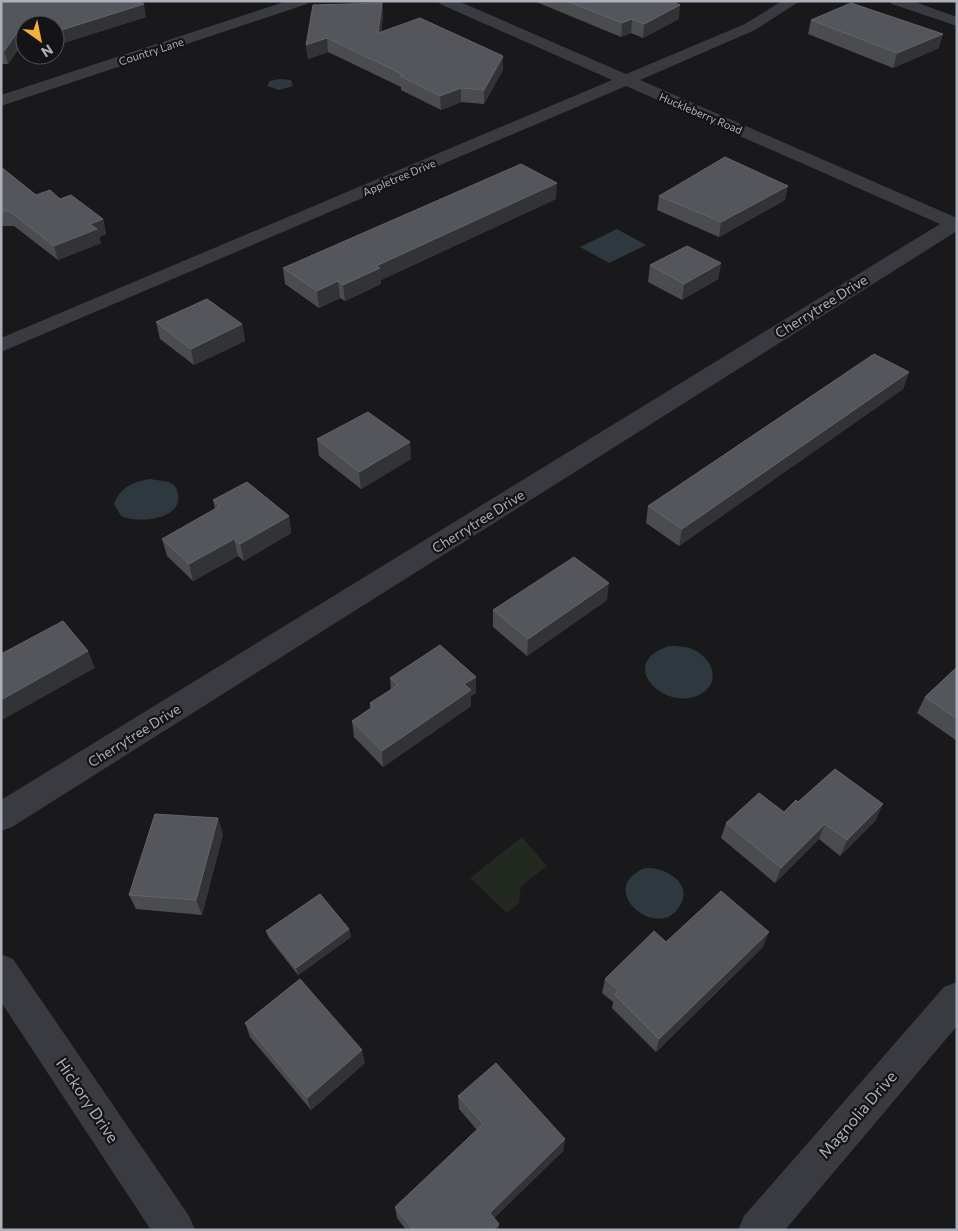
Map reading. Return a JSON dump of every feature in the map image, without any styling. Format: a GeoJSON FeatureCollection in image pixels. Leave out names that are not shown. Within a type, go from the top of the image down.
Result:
{"type":"FeatureCollection","features":[{"type":"Feature","properties":{"kind":"street","name":"Country Lane"},"geometry":{"type":"LineString","coordinates":[[1,101],[302,1]]}},
{"type":"Feature","properties":{"kind":"street","name":"Huckleberry Road"},"geometry":{"type":"LineString","coordinates":[[446,1],[955,225]]}},
{"type":"Feature","properties":{"kind":"street","name":"Appletree Drive"},"geometry":{"type":"LineString","coordinates":[[1,346],[750,27],[793,1]]}},
{"type":"Feature","properties":{"kind":"street"},"geometry":{"type":"LineString","coordinates":[[897,1],[957,22]]}},
{"type":"Feature","properties":{"kind":"street","name":"Cherrytree Drive"},"geometry":{"type":"LineString","coordinates":[[1,817],[955,225]]}},
{"type":"Feature","properties":{"kind":"street","name":"Hickory Drive"},"geometry":{"type":"LineString","coordinates":[[1,971],[175,1230]]}},
{"type":"Feature","properties":{"kind":"street","name":"Magnolia Drive"},"geometry":{"type":"LineString","coordinates":[[758,1230],[957,998]]}},
{"type":"Feature","properties":{"kind":"shaded area"},"geometry":{"type":"Polygon","coordinates":[[[279,79],[291,80],[293,86],[279,90],[267,86],[270,81],[279,79]]]}},
{"type":"Feature","properties":{"kind":"shaded area"},"geometry":{"type":"Polygon","coordinates":[[[617,229],[646,245],[609,263],[580,247],[617,229]]]}},
{"type":"Feature","properties":{"kind":"shaded area"},"geometry":{"type":"Polygon","coordinates":[[[150,479],[169,482],[175,486],[178,497],[177,505],[171,512],[151,519],[130,519],[121,516],[114,504],[120,493],[128,486],[150,479]]]}},
{"type":"Feature","properties":{"kind":"shaded area"},"geometry":{"type":"Polygon","coordinates":[[[669,646],[692,649],[708,661],[713,673],[710,685],[705,691],[692,698],[677,698],[664,694],[653,686],[646,676],[646,665],[653,654],[669,646]]]}},
{"type":"Feature","properties":{"kind":"shaded area"},"geometry":{"type":"Polygon","coordinates":[[[522,837],[547,866],[521,886],[519,903],[507,913],[470,878],[522,837]]]}},
{"type":"Feature","properties":{"kind":"shaded area"},"geometry":{"type":"Polygon","coordinates":[[[645,868],[663,871],[671,875],[682,886],[684,893],[682,901],[677,910],[667,917],[655,918],[643,915],[627,898],[626,887],[631,877],[645,868]]]}},
{"type":"Feature","properties":{"kind":"building"},"geometry":{"type":"Polygon","coordinates":[[[1,1],[137,1],[144,4],[65,29],[65,15],[15,15],[15,36],[4,51],[1,51],[1,1]]]}},
{"type":"Feature","properties":{"kind":"building"},"geometry":{"type":"Polygon","coordinates":[[[567,1],[671,1],[680,5],[644,24],[632,19],[622,23],[567,1]]]}},
{"type":"Feature","properties":{"kind":"building"},"geometry":{"type":"Polygon","coordinates":[[[382,3],[378,33],[420,18],[503,56],[484,90],[461,88],[440,96],[400,76],[404,75],[327,38],[306,45],[313,5],[382,3]]]}},
{"type":"Feature","properties":{"kind":"building"},"geometry":{"type":"Polygon","coordinates":[[[851,3],[943,34],[897,53],[811,20],[851,3]]]}},
{"type":"Feature","properties":{"kind":"building"},"geometry":{"type":"Polygon","coordinates":[[[725,157],[788,186],[721,222],[659,196],[725,157]]]}},
{"type":"Feature","properties":{"kind":"building"},"geometry":{"type":"Polygon","coordinates":[[[521,164],[557,183],[376,266],[380,268],[343,285],[338,281],[317,291],[283,268],[521,164]]]}},
{"type":"Feature","properties":{"kind":"building"},"geometry":{"type":"Polygon","coordinates":[[[1,167],[36,195],[50,190],[60,199],[71,195],[103,219],[90,224],[97,229],[54,246],[9,211],[1,211],[1,167]]]}},
{"type":"Feature","properties":{"kind":"building"},"geometry":{"type":"Polygon","coordinates":[[[687,246],[721,263],[684,284],[650,265],[687,246]]]}},
{"type":"Feature","properties":{"kind":"building"},"geometry":{"type":"Polygon","coordinates":[[[207,299],[242,324],[191,349],[156,322],[207,299]]]}},
{"type":"Feature","properties":{"kind":"building"},"geometry":{"type":"Polygon","coordinates":[[[874,354],[909,372],[682,529],[648,506],[874,354]]]}},
{"type":"Feature","properties":{"kind":"building"},"geometry":{"type":"Polygon","coordinates":[[[368,412],[410,442],[359,472],[317,439],[368,412]]]}},
{"type":"Feature","properties":{"kind":"building"},"geometry":{"type":"Polygon","coordinates":[[[247,482],[289,516],[240,544],[234,539],[189,564],[162,539],[220,506],[213,500],[247,482]]]}},
{"type":"Feature","properties":{"kind":"building"},"geometry":{"type":"Polygon","coordinates":[[[574,557],[609,583],[528,639],[493,610],[574,557]]]}},
{"type":"Feature","properties":{"kind":"building"},"geometry":{"type":"Polygon","coordinates":[[[63,621],[88,651],[1,700],[1,654],[63,621]]]}},
{"type":"Feature","properties":{"kind":"building"},"geometry":{"type":"Polygon","coordinates":[[[440,645],[476,677],[464,684],[471,690],[382,751],[352,721],[373,707],[370,703],[398,685],[390,678],[440,645]]]}},
{"type":"Feature","properties":{"kind":"building"},"geometry":{"type":"Polygon","coordinates":[[[957,667],[957,719],[925,697],[957,667]]]}},
{"type":"Feature","properties":{"kind":"building"},"geometry":{"type":"Polygon","coordinates":[[[835,769],[883,804],[847,840],[825,824],[781,868],[726,823],[759,793],[784,812],[835,769]]]}},
{"type":"Feature","properties":{"kind":"building"},"geometry":{"type":"Polygon","coordinates":[[[155,814],[218,818],[196,900],[129,895],[155,814]]]}},
{"type":"Feature","properties":{"kind":"building"},"geometry":{"type":"Polygon","coordinates":[[[721,891],[769,932],[659,1039],[615,995],[618,990],[605,979],[654,931],[666,942],[721,891]]]}},
{"type":"Feature","properties":{"kind":"building"},"geometry":{"type":"Polygon","coordinates":[[[320,894],[349,929],[296,968],[266,931],[320,894]]]}},
{"type":"Feature","properties":{"kind":"building"},"geometry":{"type":"Polygon","coordinates":[[[300,979],[362,1050],[307,1098],[245,1023],[300,979]]]}},
{"type":"Feature","properties":{"kind":"building"},"geometry":{"type":"Polygon","coordinates":[[[496,1063],[565,1139],[490,1213],[499,1224],[494,1230],[413,1230],[395,1207],[483,1124],[458,1096],[496,1063]]]}}]}
